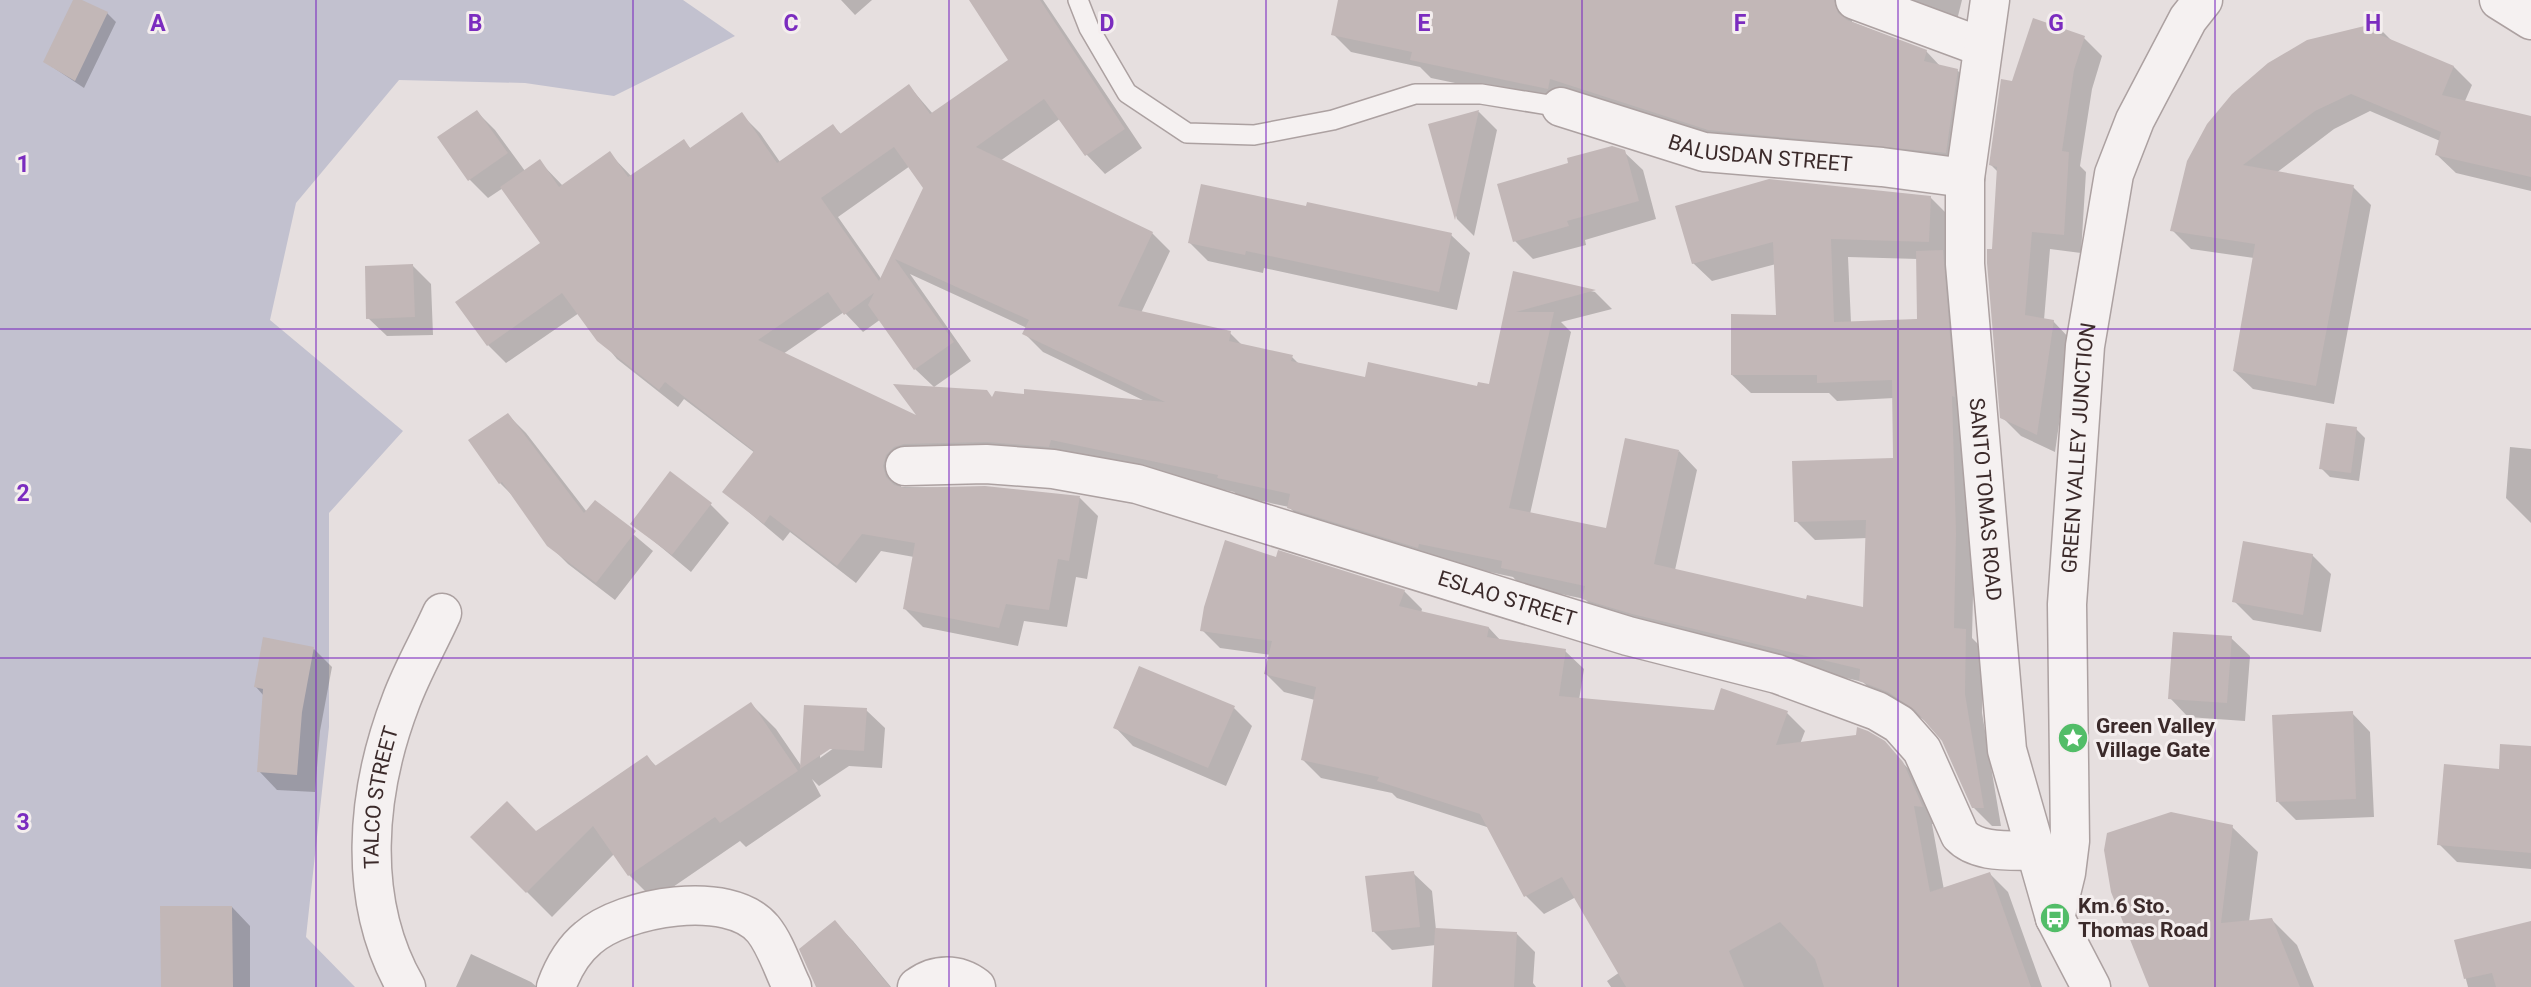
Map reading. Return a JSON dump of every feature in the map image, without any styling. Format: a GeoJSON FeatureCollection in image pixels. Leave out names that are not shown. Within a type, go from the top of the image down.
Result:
{"type":"FeatureCollection","features":[{"type":"Feature","properties":{"kind":"street"},"geometry":{"type":"LineString","coordinates":[[1855,0],[1982,47]]}},
{"type":"Feature","properties":{"kind":"street","name":"SANTO TOMAS ROAD"},"geometry":{"type":"LineString","coordinates":[[1990,0],[1965,178],[1968,305],[2007,750],[2055,918],[2091,987]]}},
{"type":"Feature","properties":{"kind":"street","name":"GREEN VALLEY JUNCTION"},"geometry":{"type":"LineString","coordinates":[[2055,918],[2066,873],[2070,841],[2067,604],[2085,346],[2114,174],[2140,110],[2188,19],[2203,0]]}},
{"type":"Feature","properties":{"kind":"street"},"geometry":{"type":"LineString","coordinates":[[2498,0],[2531,20]]}},
{"type":"Feature","properties":{"kind":"street","name":"BALUSDAN STREET"},"geometry":{"type":"LineString","coordinates":[[1561,107],[1704,152],[1882,167],[1965,178]]}},
{"type":"Feature","properties":{"kind":"street","name":"ESLAO STREET"},"geometry":{"type":"LineString","coordinates":[[905,466],[986,464],[1053,469],[1137,484],[1628,636],[1777,674],[1877,711],[1899,724],[1922,750],[1960,835],[1967,842],[1992,849],[2036,851]]}},
{"type":"Feature","properties":{"kind":"street","name":"TALCO STREET"},"geometry":{"type":"LineString","coordinates":[[406,987],[393,964],[380,925],[372,876],[371,834],[383,758],[401,700],[442,613]]}},
{"type":"Feature","properties":{"kind":"street"},"geometry":{"type":"LineString","coordinates":[[556,987],[564,966],[589,936],[624,918],[691,904],[714,904],[733,908],[763,929],[792,987]]}},
{"type":"Feature","properties":{"kind":"street"},"geometry":{"type":"LineString","coordinates":[[917,987],[938,976],[953,976],[976,987]]}},
{"type":"Feature","properties":{"kind":"lane"},"geometry":{"type":"LineString","coordinates":[[1077,0],[1089,28],[1126,93],[1187,133],[1254,135],[1332,120],[1415,94],[1481,94],[1561,107]]}},
{"type":"Feature","properties":{"kind":"shaded area"},"geometry":{"type":"Polygon","coordinates":[[[0,0],[683,0],[735,36],[614,96],[525,83],[399,80],[296,203],[270,320],[403,431],[329,513],[329,727],[306,937],[355,987],[0,987],[0,0]]]}},
{"type":"Feature","properties":{"kind":"building"},"geometry":{"type":"Polygon","coordinates":[[[73,0],[82,0],[108,12],[75,81],[43,62],[73,0]]]}},
{"type":"Feature","properties":{"kind":"building"},"geometry":{"type":"Polygon","coordinates":[[[969,0],[1040,0],[1125,129],[1085,156],[1044,99],[976,147],[1153,232],[1118,306],[1231,331],[1229,341],[1293,355],[1291,361],[1365,377],[1368,362],[1477,386],[1478,382],[1489,384],[1513,271],[1596,290],[1516,312],[1554,312],[1509,508],[1606,528],[1625,438],[1679,450],[1654,564],[1806,599],[1807,595],[1863,607],[1866,520],[1794,522],[1792,461],[1893,458],[1892,380],[1817,383],[1817,375],[1731,375],[1731,314],[1776,315],[1773,242],[1692,264],[1675,206],[1769,179],[1931,196],[1929,242],[1831,239],[1834,322],[1917,319],[1916,251],[1943,250],[1955,397],[1952,396],[1956,533],[1954,628],[1966,629],[1965,694],[1984,808],[1972,808],[1942,741],[1915,710],[1888,692],[1859,681],[1860,669],[1632,614],[1582,599],[1585,586],[1501,568],[1502,561],[1419,544],[1418,548],[1287,508],[1290,494],[1217,478],[1218,475],[1051,440],[1049,447],[987,442],[904,444],[894,447],[886,455],[883,466],[886,477],[894,485],[905,488],[985,486],[1080,496],[1069,561],[1058,559],[1049,610],[1006,604],[999,628],[903,609],[915,543],[862,534],[837,566],[770,515],[764,524],[722,492],[754,451],[665,382],[659,390],[597,341],[562,293],[487,346],[455,302],[540,243],[500,187],[540,159],[559,187],[610,151],[628,177],[684,139],[690,148],[742,112],[777,163],[833,124],[840,134],[909,84],[930,114],[1008,60],[969,0]],[[894,147],[821,198],[879,281],[923,188],[894,147]],[[895,259],[954,342],[914,370],[868,305],[874,293],[844,315],[828,292],[758,340],[916,415],[893,384],[987,390],[992,397],[995,391],[1024,394],[1024,389],[1165,402],[1022,334],[1029,320],[895,259]]]}},
{"type":"Feature","properties":{"kind":"building"},"geometry":{"type":"Polygon","coordinates":[[[1338,0],[1834,0],[1838,13],[1847,20],[1927,50],[1924,61],[1958,69],[1946,153],[1708,130],[1550,79],[1548,89],[1410,60],[1412,52],[1331,35],[1338,0]]]}},
{"type":"Feature","properties":{"kind":"building"},"geometry":{"type":"Polygon","coordinates":[[[2033,18],[2085,36],[2074,70],[2062,151],[2069,152],[2064,235],[2032,232],[2025,315],[2054,320],[2037,435],[2000,418],[1987,263],[1987,249],[1992,249],[1997,167],[1989,165],[2001,79],[2012,81],[2033,18]]]}},
{"type":"Feature","properties":{"kind":"building"},"geometry":{"type":"Polygon","coordinates":[[[2377,23],[2378,34],[2454,66],[2442,95],[2531,116],[2531,177],[2435,155],[2441,132],[2351,94],[2315,111],[2243,165],[2354,185],[2316,386],[2233,371],[2255,244],[2170,231],[2187,161],[2207,124],[2232,94],[2268,63],[2307,40],[2377,23]]]}},
{"type":"Feature","properties":{"kind":"building"},"geometry":{"type":"Polygon","coordinates":[[[477,110],[508,153],[468,181],[437,137],[477,110]]]}},
{"type":"Feature","properties":{"kind":"building"},"geometry":{"type":"Polygon","coordinates":[[[1479,110],[1455,220],[1428,124],[1479,110]]]}},
{"type":"Feature","properties":{"kind":"building"},"geometry":{"type":"Polygon","coordinates":[[[1612,146],[1625,150],[1639,201],[1567,221],[1569,226],[1513,242],[1497,184],[1568,163],[1567,158],[1612,146]]]}},
{"type":"Feature","properties":{"kind":"building"},"geometry":{"type":"Polygon","coordinates":[[[1201,184],[1306,206],[1307,202],[1452,233],[1439,292],[1246,251],[1245,255],[1188,243],[1201,184]]]}},
{"type":"Feature","properties":{"kind":"building"},"geometry":{"type":"Polygon","coordinates":[[[413,264],[415,317],[366,319],[365,266],[413,264]]]}},
{"type":"Feature","properties":{"kind":"building"},"geometry":{"type":"Polygon","coordinates":[[[508,413],[584,513],[595,500],[636,531],[596,583],[547,546],[502,482],[499,484],[468,440],[508,413]]]}},
{"type":"Feature","properties":{"kind":"building"},"geometry":{"type":"Polygon","coordinates":[[[2326,423],[2357,427],[2351,473],[2319,469],[2326,423]]]}},
{"type":"Feature","properties":{"kind":"building"},"geometry":{"type":"Polygon","coordinates":[[[670,471],[712,503],[672,555],[630,524],[670,471]]]}},
{"type":"Feature","properties":{"kind":"building"},"geometry":{"type":"Polygon","coordinates":[[[1225,540],[1276,557],[1278,550],[1405,590],[1399,606],[1489,627],[1487,637],[1566,649],[1559,696],[1714,710],[1721,688],[1788,711],[1776,745],[1856,735],[1857,727],[1868,731],[1885,741],[1903,762],[1923,807],[1914,806],[1930,892],[1990,872],[2031,987],[1824,987],[1815,959],[1780,922],[1729,951],[1744,987],[1626,987],[1562,877],[1524,897],[1480,814],[1377,781],[1379,777],[1301,760],[1316,687],[1264,674],[1272,641],[1200,631],[1204,607],[1225,540]]]}},
{"type":"Feature","properties":{"kind":"building"},"geometry":{"type":"Polygon","coordinates":[[[2243,541],[2313,554],[2303,615],[2232,602],[2243,541]]]}},
{"type":"Feature","properties":{"kind":"building"},"geometry":{"type":"Polygon","coordinates":[[[2173,632],[2232,636],[2227,703],[2168,699],[2173,632]]]}},
{"type":"Feature","properties":{"kind":"building"},"geometry":{"type":"Polygon","coordinates":[[[263,637],[314,647],[302,712],[297,775],[257,772],[263,689],[254,687],[263,637]]]}},
{"type":"Feature","properties":{"kind":"building"},"geometry":{"type":"Polygon","coordinates":[[[1139,666],[1235,706],[1208,768],[1113,728],[1139,666]]]}},
{"type":"Feature","properties":{"kind":"building"},"geometry":{"type":"Polygon","coordinates":[[[751,702],[798,771],[720,823],[715,817],[628,876],[593,826],[526,893],[470,837],[507,801],[536,831],[647,755],[655,766],[751,702]]]}},
{"type":"Feature","properties":{"kind":"building"},"geometry":{"type":"Polygon","coordinates":[[[804,705],[867,708],[864,751],[830,749],[800,769],[804,705]]]}},
{"type":"Feature","properties":{"kind":"building"},"geometry":{"type":"Polygon","coordinates":[[[2353,711],[2356,799],[2276,802],[2272,715],[2353,711]]]}},
{"type":"Feature","properties":{"kind":"building"},"geometry":{"type":"Polygon","coordinates":[[[2500,744],[2531,746],[2531,853],[2437,845],[2444,764],[2499,769],[2500,744]]]}},
{"type":"Feature","properties":{"kind":"building"},"geometry":{"type":"Polygon","coordinates":[[[2171,812],[2233,825],[2221,923],[2272,918],[2300,987],[2149,987],[2111,892],[2104,850],[2107,833],[2171,812]]]}},
{"type":"Feature","properties":{"kind":"building"},"geometry":{"type":"Polygon","coordinates":[[[1414,871],[1420,927],[1372,932],[1365,876],[1414,871]]]}},
{"type":"Feature","properties":{"kind":"building"},"geometry":{"type":"Polygon","coordinates":[[[160,906],[232,906],[233,987],[161,987],[160,906]]]}},
{"type":"Feature","properties":{"kind":"building"},"geometry":{"type":"Polygon","coordinates":[[[835,920],[890,987],[816,987],[799,949],[835,920]]]}},
{"type":"Feature","properties":{"kind":"building"},"geometry":{"type":"Polygon","coordinates":[[[2531,921],[2531,987],[2496,987],[2492,973],[2464,979],[2454,940],[2531,921]]]}},
{"type":"Feature","properties":{"kind":"building"},"geometry":{"type":"Polygon","coordinates":[[[1435,928],[1517,932],[1514,987],[1432,987],[1435,928]]]}},
{"type":"Feature","properties":{"kind":"place","name":"Green Valley Village Gate"},"geometry":{"type":"Point","coordinates":[2073,738]}},
{"type":"Feature","properties":{"kind":"place","name":"Km.6 Sto. Thomas Road"},"geometry":{"type":"Point","coordinates":[2055,918]}}]}
